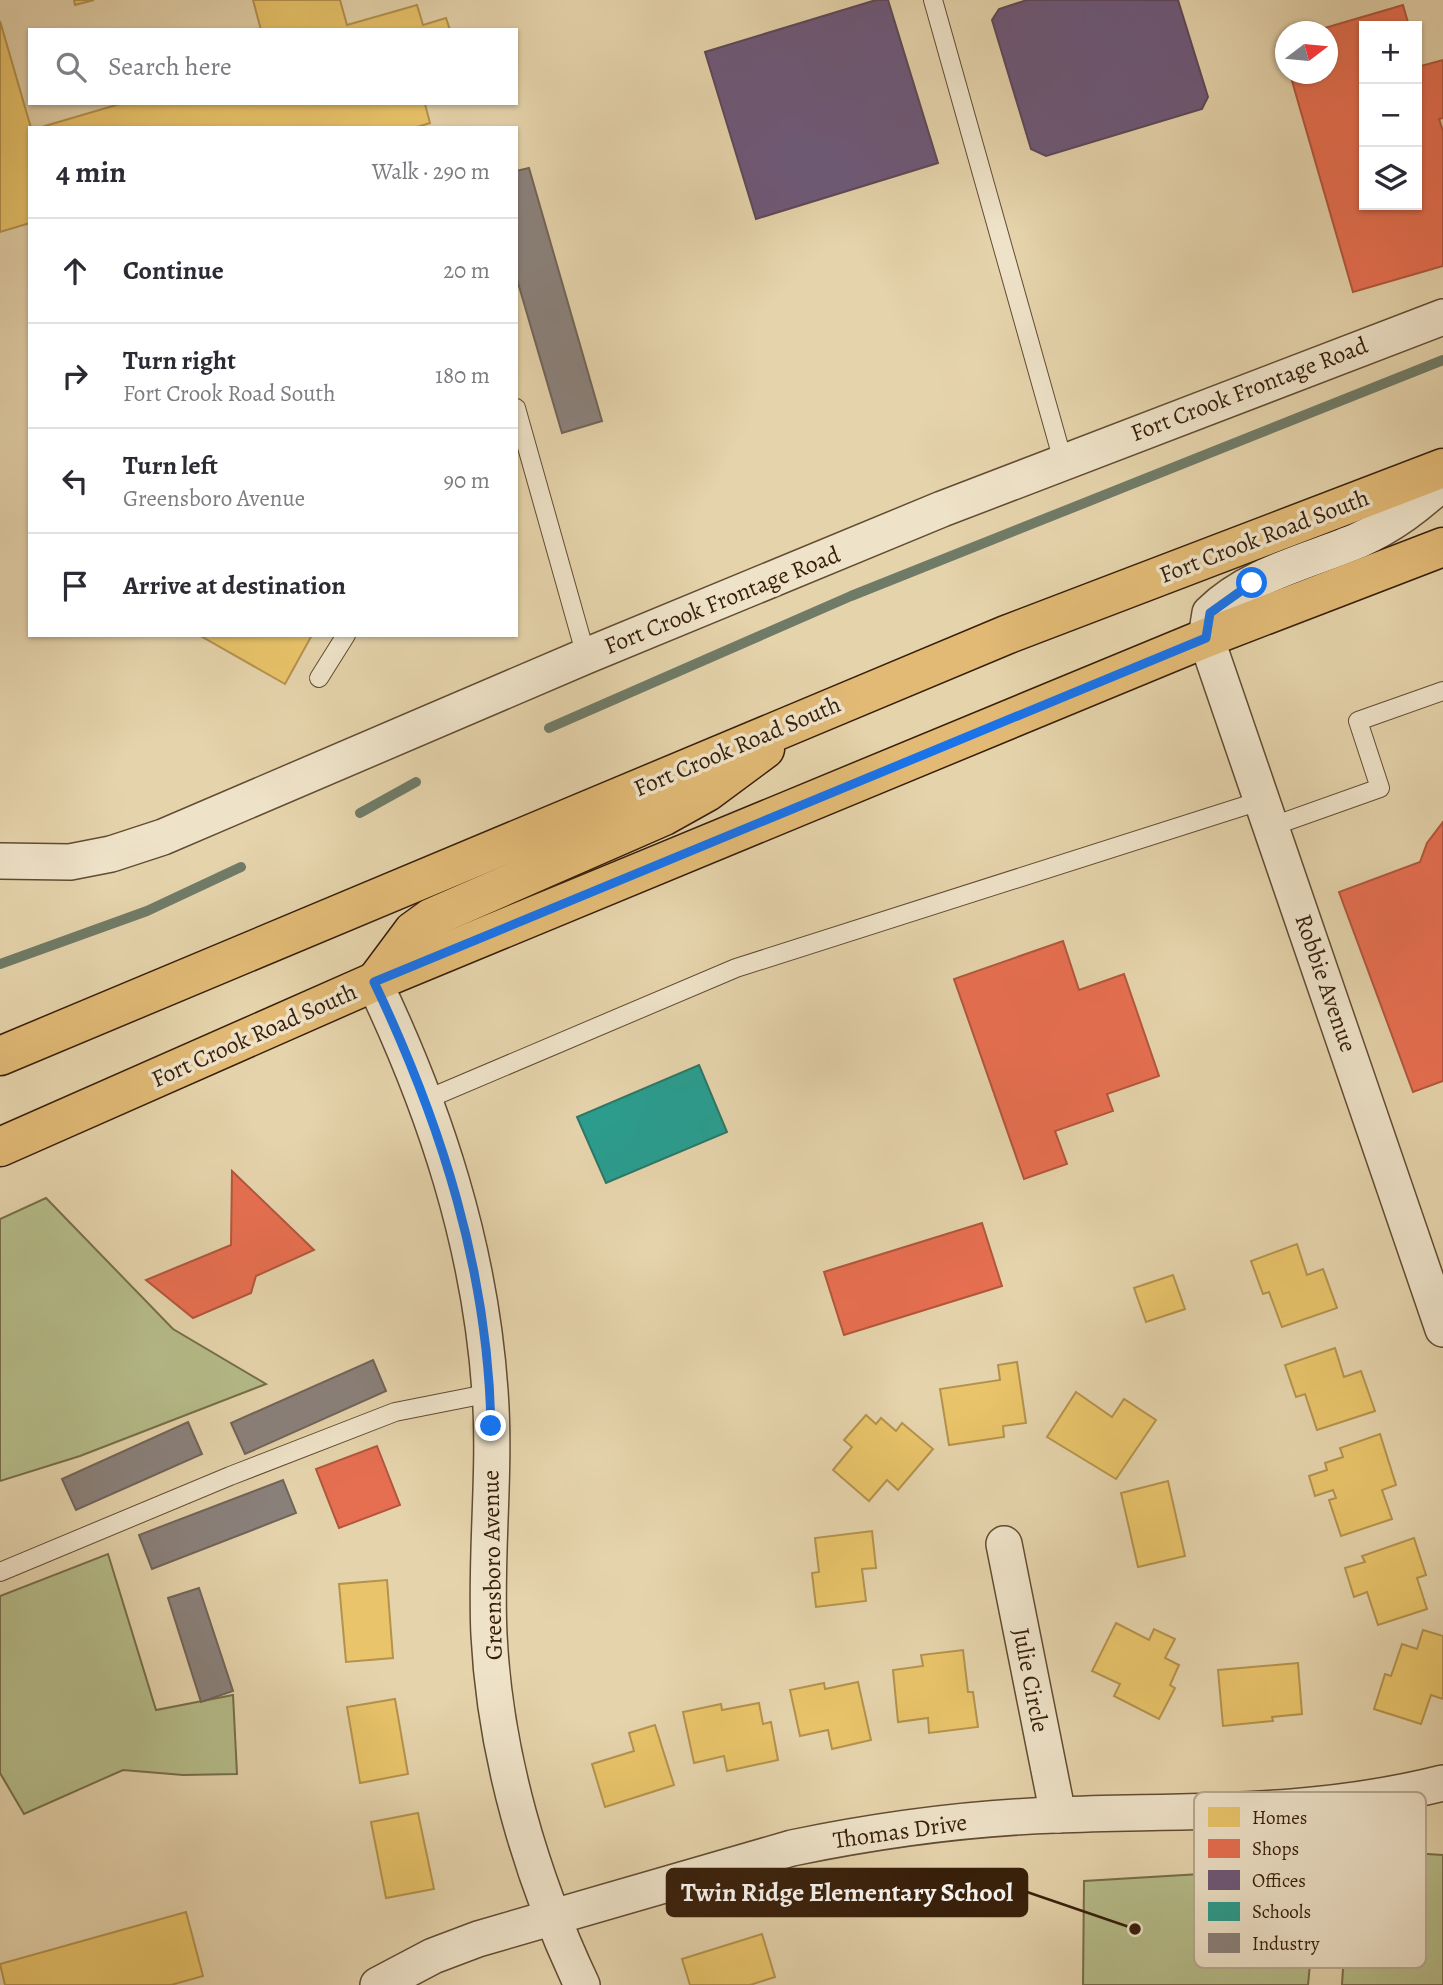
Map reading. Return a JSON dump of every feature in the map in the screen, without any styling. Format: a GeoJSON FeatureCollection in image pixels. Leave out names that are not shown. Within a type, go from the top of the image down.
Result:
{"type":"FeatureCollection","features":[{"type":"Feature","properties":{"kind":"main road","name":"Fort Crook Road South"},"geometry":{"type":"LineString","coordinates":[[0,1056],[1019,630],[1443,468]]}},
{"type":"Feature","properties":{"kind":"main road","name":"Fort Crook Road South"},"geometry":{"type":"LineString","coordinates":[[0,1147],[374,982],[1206,638],[1443,547]]}},
{"type":"Feature","properties":{"kind":"main road"},"geometry":{"type":"LineString","coordinates":[[374,982],[413,931],[431,918],[664,816],[708,792],[811,715]]}},
{"type":"Feature","properties":{"kind":"street","name":"Fort Crook Frontage Road"},"geometry":{"type":"LineString","coordinates":[[0,861],[70,862],[111,854],[163,837],[586,656],[1063,461],[1443,317]]}},
{"type":"Feature","properties":{"kind":"street"},"geometry":{"type":"LineString","coordinates":[[1206,638],[1210,613],[1234,593],[1362,539],[1404,517],[1443,482]]}},
{"type":"Feature","properties":{"kind":"street","name":"Robbie Avenue"},"geometry":{"type":"LineString","coordinates":[[1206,638],[1443,1329]]}},
{"type":"Feature","properties":{"kind":"street","name":"Greensboro Avenue"},"geometry":{"type":"LineString","coordinates":[[374,982],[407,1051],[425,1100],[464,1220],[478,1286],[491,1393],[488,1558],[491,1650],[498,1716],[513,1788],[552,1918],[582,1985]]}},
{"type":"Feature","properties":{"kind":"street","name":"Julie Circle"},"geometry":{"type":"LineString","coordinates":[[1004,1544],[1058,1815]]}},
{"type":"Feature","properties":{"kind":"street","name":"Thomas Drive"},"geometry":{"type":"LineString","coordinates":[[1407,1792],[1443,1783]]}},
{"type":"Feature","properties":{"kind":"street","name":"Thomas Drive"},"geometry":{"type":"LineString","coordinates":[[378,1985],[433,1956],[478,1939],[792,1848],[845,1837],[993,1818],[1194,1811]]}},
{"type":"Feature","properties":{"kind":"lane"},"geometry":{"type":"LineString","coordinates":[[933,0],[1063,461]]}},
{"type":"Feature","properties":{"kind":"lane"},"geometry":{"type":"LineString","coordinates":[[518,415],[586,656]]}},
{"type":"Feature","properties":{"kind":"lane"},"geometry":{"type":"LineString","coordinates":[[319,678],[345,637]]}},
{"type":"Feature","properties":{"kind":"lane"},"geometry":{"type":"LineString","coordinates":[[425,1100],[736,968],[1268,813],[1380,788],[1358,721],[1443,691]]}},
{"type":"Feature","properties":{"kind":"lane"},"geometry":{"type":"LineString","coordinates":[[0,1572],[230,1476],[395,1412],[491,1393]]}},
{"type":"Feature","properties":{"kind":"green space"},"geometry":{"type":"Polygon","coordinates":[[[46,1198],[173,1329],[266,1384],[80,1456],[0,1481],[0,1219],[46,1198]]]}},
{"type":"Feature","properties":{"kind":"green space"},"geometry":{"type":"Polygon","coordinates":[[[108,1554],[156,1710],[233,1695],[237,1774],[183,1775],[123,1770],[24,1814],[0,1773],[0,1596],[108,1554]]]}},
{"type":"Feature","properties":{"kind":"green space"},"geometry":{"type":"Polygon","coordinates":[[[1426,1854],[1443,1855],[1443,1985],[1342,1985],[1343,1968],[1426,1968],[1426,1854]]]}},
{"type":"Feature","properties":{"kind":"green space"},"geometry":{"type":"Polygon","coordinates":[[[1194,1874],[1194,1968],[1310,1968],[1308,1985],[1083,1985],[1084,1881],[1194,1874]]]}},
{"type":"Feature","properties":{"kind":"building: Homes"},"geometry":{"type":"Polygon","coordinates":[[[74,0],[94,0],[75,5],[74,0]]]}},
{"type":"Feature","properties":{"kind":"building: Homes"},"geometry":{"type":"Polygon","coordinates":[[[253,0],[340,0],[347,25],[417,5],[423,25],[446,18],[449,28],[260,28],[253,0]]]}},
{"type":"Feature","properties":{"kind":"building: Homes"},"geometry":{"type":"Polygon","coordinates":[[[0,21],[30,126],[28,126],[28,224],[0,232],[0,21]]]}},
{"type":"Feature","properties":{"kind":"building: Homes"},"geometry":{"type":"Polygon","coordinates":[[[116,105],[425,105],[430,123],[420,126],[45,126],[116,105]]]}},
{"type":"Feature","properties":{"kind":"building: Homes"},"geometry":{"type":"Polygon","coordinates":[[[203,637],[311,637],[285,684],[203,637]]]}},
{"type":"Feature","properties":{"kind":"building: Homes"},"geometry":{"type":"Polygon","coordinates":[[[1297,1244],[1307,1275],[1323,1269],[1337,1308],[1282,1327],[1269,1292],[1263,1294],[1251,1261],[1297,1244]]]}},
{"type":"Feature","properties":{"kind":"building: Homes"},"geometry":{"type":"Polygon","coordinates":[[[1173,1275],[1185,1309],[1146,1322],[1134,1288],[1173,1275]]]}},
{"type":"Feature","properties":{"kind":"building: Homes"},"geometry":{"type":"Polygon","coordinates":[[[1335,1348],[1344,1377],[1361,1371],[1375,1411],[1317,1430],[1305,1394],[1296,1397],[1285,1365],[1335,1348]]]}},
{"type":"Feature","properties":{"kind":"building: Homes"},"geometry":{"type":"Polygon","coordinates":[[[1017,1362],[1026,1423],[1003,1426],[1004,1437],[949,1445],[940,1389],[1000,1380],[998,1365],[1017,1362]]]}},
{"type":"Feature","properties":{"kind":"building: Homes"},"geometry":{"type":"Polygon","coordinates":[[[1076,1392],[1112,1417],[1124,1399],[1156,1420],[1116,1479],[1047,1437],[1076,1392]]]}},
{"type":"Feature","properties":{"kind":"building: Homes"},"geometry":{"type":"Polygon","coordinates":[[[866,1415],[876,1424],[881,1418],[896,1431],[902,1423],[933,1449],[898,1490],[887,1480],[869,1501],[833,1470],[852,1447],[844,1440],[866,1415]]]}},
{"type":"Feature","properties":{"kind":"building: Homes"},"geometry":{"type":"Polygon","coordinates":[[[1380,1434],[1396,1485],[1382,1490],[1392,1519],[1341,1536],[1329,1500],[1336,1498],[1333,1490],[1315,1496],[1309,1476],[1327,1470],[1325,1463],[1343,1457],[1340,1448],[1380,1434]]]}},
{"type":"Feature","properties":{"kind":"building: Homes"},"geometry":{"type":"Polygon","coordinates":[[[1168,1481],[1185,1556],[1138,1567],[1121,1493],[1168,1481]]]}},
{"type":"Feature","properties":{"kind":"building: Homes"},"geometry":{"type":"Polygon","coordinates":[[[872,1531],[876,1568],[862,1569],[866,1601],[816,1607],[812,1573],[819,1572],[815,1538],[872,1531]]]}},
{"type":"Feature","properties":{"kind":"building: Homes"},"geometry":{"type":"Polygon","coordinates":[[[1414,1538],[1426,1575],[1417,1578],[1427,1609],[1378,1625],[1367,1592],[1354,1597],[1345,1568],[1365,1562],[1362,1556],[1414,1538]]]}},
{"type":"Feature","properties":{"kind":"building: Homes"},"geometry":{"type":"Polygon","coordinates":[[[387,1580],[393,1658],[346,1662],[339,1584],[387,1580]]]}},
{"type":"Feature","properties":{"kind":"building: Homes"},"geometry":{"type":"Polygon","coordinates":[[[1116,1623],[1149,1640],[1154,1629],[1175,1639],[1165,1658],[1179,1665],[1170,1685],[1175,1688],[1159,1719],[1114,1696],[1120,1684],[1092,1671],[1116,1623]]]}},
{"type":"Feature","properties":{"kind":"building: Homes"},"geometry":{"type":"Polygon","coordinates":[[[1423,1630],[1443,1636],[1443,1699],[1431,1695],[1421,1724],[1374,1709],[1385,1674],[1391,1676],[1402,1644],[1417,1649],[1423,1630]]]}},
{"type":"Feature","properties":{"kind":"building: Homes"},"geometry":{"type":"Polygon","coordinates":[[[963,1650],[968,1692],[973,1692],[978,1727],[929,1733],[928,1718],[898,1722],[893,1670],[923,1666],[921,1655],[963,1650]]]}},
{"type":"Feature","properties":{"kind":"building: Homes"},"geometry":{"type":"Polygon","coordinates":[[[1298,1663],[1302,1714],[1272,1717],[1273,1721],[1223,1726],[1218,1670],[1298,1663]]]}},
{"type":"Feature","properties":{"kind":"building: Homes"},"geometry":{"type":"Polygon","coordinates":[[[858,1682],[871,1740],[832,1749],[828,1730],[800,1736],[790,1690],[824,1683],[825,1689],[858,1682]]]}},
{"type":"Feature","properties":{"kind":"building: Homes"},"geometry":{"type":"Polygon","coordinates":[[[395,1699],[408,1774],[360,1783],[347,1707],[395,1699]]]}},
{"type":"Feature","properties":{"kind":"building: Homes"},"geometry":{"type":"Polygon","coordinates":[[[759,1703],[763,1724],[771,1722],[778,1760],[727,1771],[724,1756],[694,1763],[683,1712],[721,1704],[722,1710],[759,1703]]]}},
{"type":"Feature","properties":{"kind":"building: Homes"},"geometry":{"type":"Polygon","coordinates":[[[655,1725],[674,1785],[605,1807],[592,1764],[634,1751],[629,1733],[655,1725]]]}},
{"type":"Feature","properties":{"kind":"building: Homes"},"geometry":{"type":"Polygon","coordinates":[[[418,1813],[434,1889],[386,1898],[371,1822],[418,1813]]]}},
{"type":"Feature","properties":{"kind":"building: Homes"},"geometry":{"type":"Polygon","coordinates":[[[186,1912],[203,1976],[171,1985],[5,1985],[0,1964],[186,1912]]]}},
{"type":"Feature","properties":{"kind":"building: Homes"},"geometry":{"type":"Polygon","coordinates":[[[762,1934],[775,1977],[750,1985],[690,1985],[682,1959],[762,1934]]]}},
{"type":"Feature","properties":{"kind":"building: Shops"},"geometry":{"type":"Polygon","coordinates":[[[1403,5],[1408,21],[1359,21],[1359,210],[1422,210],[1422,66],[1443,60],[1443,118],[1439,119],[1443,131],[1443,266],[1353,292],[1293,84],[1338,84],[1338,24],[1403,5]]]}},
{"type":"Feature","properties":{"kind":"building: Shops"},"geometry":{"type":"Polygon","coordinates":[[[1443,822],[1443,1081],[1413,1092],[1339,892],[1420,862],[1427,843],[1443,822]]]}},
{"type":"Feature","properties":{"kind":"building: Shops"},"geometry":{"type":"Polygon","coordinates":[[[1063,941],[1079,990],[1124,974],[1159,1076],[1107,1094],[1113,1111],[1055,1131],[1067,1164],[1024,1179],[954,979],[1063,941]]]}},
{"type":"Feature","properties":{"kind":"building: Shops"},"geometry":{"type":"Polygon","coordinates":[[[232,1171],[314,1250],[256,1276],[251,1293],[193,1318],[146,1280],[231,1245],[232,1171]]]}},
{"type":"Feature","properties":{"kind":"building: Shops"},"geometry":{"type":"Polygon","coordinates":[[[982,1223],[1002,1286],[844,1335],[824,1272],[982,1223]]]}},
{"type":"Feature","properties":{"kind":"building: Shops"},"geometry":{"type":"Polygon","coordinates":[[[377,1446],[400,1505],[339,1528],[316,1469],[377,1446]]]}},
{"type":"Feature","properties":{"kind":"building: Offices"},"geometry":{"type":"Polygon","coordinates":[[[876,0],[888,0],[938,163],[756,219],[705,52],[876,0]]]}},
{"type":"Feature","properties":{"kind":"building: Offices"},"geometry":{"type":"Polygon","coordinates":[[[1027,0],[1178,0],[1208,97],[1202,109],[1046,156],[1031,149],[992,20],[999,9],[1027,0]]]}},
{"type":"Feature","properties":{"kind":"building: Schools"},"geometry":{"type":"Polygon","coordinates":[[[699,1065],[727,1132],[606,1183],[577,1117],[699,1065]]]}},
{"type":"Feature","properties":{"kind":"building: Industry"},"geometry":{"type":"Polygon","coordinates":[[[529,168],[602,421],[562,433],[518,283],[518,171],[529,168]]]}},
{"type":"Feature","properties":{"kind":"building: Industry"},"geometry":{"type":"Polygon","coordinates":[[[373,1360],[386,1391],[245,1454],[231,1423],[373,1360]]]}},
{"type":"Feature","properties":{"kind":"building: Industry"},"geometry":{"type":"Polygon","coordinates":[[[188,1422],[202,1454],[76,1510],[62,1479],[188,1422]]]}},
{"type":"Feature","properties":{"kind":"building: Industry"},"geometry":{"type":"Polygon","coordinates":[[[283,1480],[296,1513],[152,1569],[139,1535],[283,1480]]]}},
{"type":"Feature","properties":{"kind":"building: Industry"},"geometry":{"type":"Polygon","coordinates":[[[199,1588],[233,1691],[201,1702],[168,1598],[199,1588]]]}},
{"type":"Feature","properties":{"kind":"waterway"},"geometry":{"type":"LineString","coordinates":[[549,728],[851,596],[1443,360]]}},
{"type":"Feature","properties":{"kind":"waterway"},"geometry":{"type":"LineString","coordinates":[[360,813],[416,782]]}},
{"type":"Feature","properties":{"kind":"waterway"},"geometry":{"type":"LineString","coordinates":[[0,964],[147,911],[241,867]]}},
{"type":"Feature","properties":{"kind":"place","name":"Twin Ridge Elementary School"},"geometry":{"type":"Point","coordinates":[1135,1929]}},
{"type":"Feature","properties":{"kind":"route"},"geometry":{"type":"LineString","coordinates":[[491,1426],[491,1393],[478,1286],[464,1220],[444,1152],[407,1051],[374,982],[1206,638],[1210,613],[1221,602],[1252,583]]}}]}
